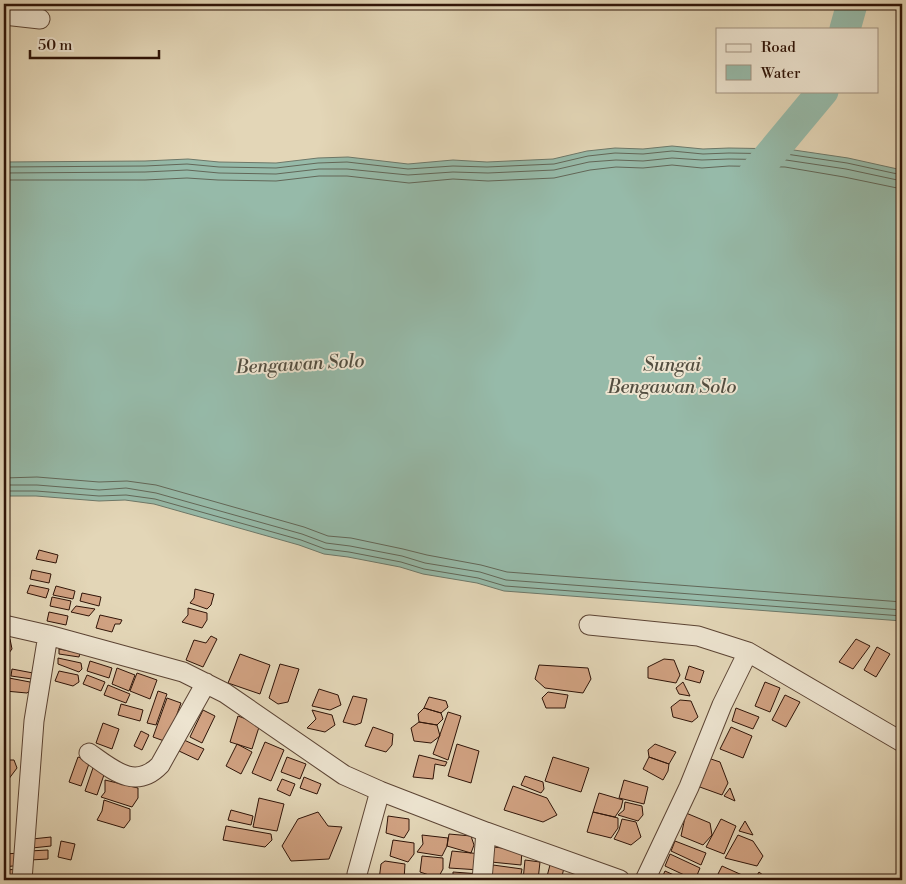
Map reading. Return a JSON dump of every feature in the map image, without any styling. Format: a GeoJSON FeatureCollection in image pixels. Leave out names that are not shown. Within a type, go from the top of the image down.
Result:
{"type":"FeatureCollection","features":[{"type":"Feature","properties":{"kind":"street"},"geometry":{"type":"LineString","coordinates":[[4,15],[40,19]]}},
{"type":"Feature","properties":{"kind":"street"},"geometry":{"type":"LineString","coordinates":[[4,625],[48,635],[183,672],[225,693],[344,776],[486,832],[620,880]]}},
{"type":"Feature","properties":{"kind":"street"},"geometry":{"type":"LineString","coordinates":[[589,625],[698,636],[748,652],[902,742]]}},
{"type":"Feature","properties":{"kind":"street"},"geometry":{"type":"LineString","coordinates":[[22,880],[34,721],[48,635]]}},
{"type":"Feature","properties":{"kind":"street"},"geometry":{"type":"LineString","coordinates":[[645,880],[689,787],[722,705],[748,652]]}},
{"type":"Feature","properties":{"kind":"street"},"geometry":{"type":"LineString","coordinates":[[89,753],[122,776],[143,777],[154,772],[160,765],[206,683]]}},
{"type":"Feature","properties":{"kind":"street"},"geometry":{"type":"LineString","coordinates":[[357,880],[357,874],[380,791]]}},
{"type":"Feature","properties":{"kind":"street"},"geometry":{"type":"LineString","coordinates":[[482,880],[486,832]]}},
{"type":"Feature","properties":{"kind":"water","name":"Sungai Bengawan Solo"},"geometry":{"type":"Polygon","coordinates":[[[672,146],[703,149],[787,149],[848,158],[902,170],[902,621],[504,591],[477,583],[423,574],[400,567],[324,554],[299,545],[154,504],[125,500],[99,501],[36,496],[4,496],[4,162],[188,159],[219,162],[276,163],[348,157],[408,164],[453,160],[487,162],[553,159],[587,151],[672,146]]]}},
{"type":"Feature","properties":{"kind":"building"},"geometry":{"type":"Polygon","coordinates":[[[39,550],[58,555],[56,563],[36,559],[39,550]]]}},
{"type":"Feature","properties":{"kind":"building"},"geometry":{"type":"Polygon","coordinates":[[[32,570],[51,574],[49,583],[30,579],[32,570]]]}},
{"type":"Feature","properties":{"kind":"building"},"geometry":{"type":"Polygon","coordinates":[[[30,585],[49,589],[46,598],[27,593],[30,585]]]}},
{"type":"Feature","properties":{"kind":"building"},"geometry":{"type":"Polygon","coordinates":[[[56,586],[75,591],[73,599],[53,595],[56,586]]]}},
{"type":"Feature","properties":{"kind":"building"},"geometry":{"type":"Polygon","coordinates":[[[195,589],[214,594],[211,605],[207,609],[190,603],[194,598],[195,589]]]}},
{"type":"Feature","properties":{"kind":"building"},"geometry":{"type":"Polygon","coordinates":[[[82,593],[101,597],[99,606],[80,601],[82,593]]]}},
{"type":"Feature","properties":{"kind":"building"},"geometry":{"type":"Polygon","coordinates":[[[52,597],[71,601],[69,610],[50,606],[52,597]]]}},
{"type":"Feature","properties":{"kind":"building"},"geometry":{"type":"Polygon","coordinates":[[[76,606],[95,609],[89,616],[71,612],[76,606]]]}},
{"type":"Feature","properties":{"kind":"building"},"geometry":{"type":"Polygon","coordinates":[[[188,608],[207,613],[207,620],[202,628],[182,622],[188,615],[188,608]]]}},
{"type":"Feature","properties":{"kind":"building"},"geometry":{"type":"Polygon","coordinates":[[[49,612],[68,616],[66,625],[47,621],[49,612]]]}},
{"type":"Feature","properties":{"kind":"building"},"geometry":{"type":"Polygon","coordinates":[[[100,615],[122,620],[120,624],[115,624],[112,632],[96,628],[100,615]]]}},
{"type":"Feature","properties":{"kind":"building"},"geometry":{"type":"Polygon","coordinates":[[[211,636],[217,639],[203,667],[186,660],[194,640],[206,643],[211,636]]]}},
{"type":"Feature","properties":{"kind":"building"},"geometry":{"type":"Polygon","coordinates":[[[4,638],[10,639],[12,649],[5,658],[4,638]]]}},
{"type":"Feature","properties":{"kind":"building"},"geometry":{"type":"Polygon","coordinates":[[[856,639],[870,646],[853,669],[839,662],[856,639]]]}},
{"type":"Feature","properties":{"kind":"building"},"geometry":{"type":"Polygon","coordinates":[[[877,647],[890,654],[876,677],[864,670],[877,647]]]}},
{"type":"Feature","properties":{"kind":"building"},"geometry":{"type":"Polygon","coordinates":[[[59,649],[80,653],[79,657],[59,654],[59,649]]]}},
{"type":"Feature","properties":{"kind":"building"},"geometry":{"type":"Polygon","coordinates":[[[240,654],[270,665],[260,694],[228,683],[240,654]]]}},
{"type":"Feature","properties":{"kind":"building"},"geometry":{"type":"Polygon","coordinates":[[[58,658],[81,663],[82,669],[79,672],[58,664],[58,658]]]}},
{"type":"Feature","properties":{"kind":"building"},"geometry":{"type":"Polygon","coordinates":[[[664,659],[674,660],[680,675],[676,683],[648,678],[648,667],[664,659]]]}},
{"type":"Feature","properties":{"kind":"building"},"geometry":{"type":"Polygon","coordinates":[[[90,661],[112,668],[109,678],[87,671],[90,661]]]}},
{"type":"Feature","properties":{"kind":"building"},"geometry":{"type":"Polygon","coordinates":[[[280,664],[299,669],[288,702],[278,704],[269,698],[280,664]]]}},
{"type":"Feature","properties":{"kind":"building"},"geometry":{"type":"Polygon","coordinates":[[[539,665],[588,668],[591,679],[583,693],[545,688],[535,679],[539,665]]]}},
{"type":"Feature","properties":{"kind":"building"},"geometry":{"type":"Polygon","coordinates":[[[689,666],[704,671],[700,683],[685,679],[689,666]]]}},
{"type":"Feature","properties":{"kind":"building"},"geometry":{"type":"Polygon","coordinates":[[[117,668],[135,675],[129,691],[112,684],[117,668]]]}},
{"type":"Feature","properties":{"kind":"building"},"geometry":{"type":"Polygon","coordinates":[[[12,669],[33,673],[32,679],[11,676],[12,669]]]}},
{"type":"Feature","properties":{"kind":"building"},"geometry":{"type":"Polygon","coordinates":[[[59,671],[78,675],[79,682],[73,686],[55,681],[59,671]]]}},
{"type":"Feature","properties":{"kind":"building"},"geometry":{"type":"Polygon","coordinates":[[[137,673],[157,680],[150,699],[130,691],[137,673]]]}},
{"type":"Feature","properties":{"kind":"building"},"geometry":{"type":"Polygon","coordinates":[[[87,675],[105,682],[101,691],[83,684],[87,675]]]}},
{"type":"Feature","properties":{"kind":"building"},"geometry":{"type":"Polygon","coordinates":[[[9,678],[30,682],[33,688],[27,693],[5,691],[9,678]]]}},
{"type":"Feature","properties":{"kind":"building"},"geometry":{"type":"Polygon","coordinates":[[[683,682],[690,696],[679,694],[676,688],[683,682]]]}},
{"type":"Feature","properties":{"kind":"building"},"geometry":{"type":"Polygon","coordinates":[[[765,682],[780,688],[770,712],[755,706],[765,682]]]}},
{"type":"Feature","properties":{"kind":"building"},"geometry":{"type":"Polygon","coordinates":[[[108,685],[130,694],[126,703],[104,695],[108,685]]]}},
{"type":"Feature","properties":{"kind":"building"},"geometry":{"type":"Polygon","coordinates":[[[319,689],[338,695],[341,705],[330,710],[312,706],[319,689]]]}},
{"type":"Feature","properties":{"kind":"building"},"geometry":{"type":"Polygon","coordinates":[[[158,691],[167,694],[156,725],[147,723],[158,691]]]}},
{"type":"Feature","properties":{"kind":"building"},"geometry":{"type":"Polygon","coordinates":[[[548,692],[568,695],[565,708],[546,708],[542,698],[548,692]]]}},
{"type":"Feature","properties":{"kind":"building"},"geometry":{"type":"Polygon","coordinates":[[[785,695],[800,702],[786,727],[772,720],[785,695]]]}},
{"type":"Feature","properties":{"kind":"building"},"geometry":{"type":"Polygon","coordinates":[[[353,696],[367,699],[361,723],[355,725],[343,722],[353,696]]]}},
{"type":"Feature","properties":{"kind":"building"},"geometry":{"type":"Polygon","coordinates":[[[429,697],[446,701],[448,707],[441,713],[424,708],[429,697]]]}},
{"type":"Feature","properties":{"kind":"building"},"geometry":{"type":"Polygon","coordinates":[[[167,698],[181,703],[167,742],[153,737],[167,698]]]}},
{"type":"Feature","properties":{"kind":"building"},"geometry":{"type":"Polygon","coordinates":[[[680,700],[691,701],[698,717],[692,722],[673,717],[671,707],[680,700]]]}},
{"type":"Feature","properties":{"kind":"building"},"geometry":{"type":"Polygon","coordinates":[[[121,704],[143,710],[140,721],[118,715],[121,704]]]}},
{"type":"Feature","properties":{"kind":"building"},"geometry":{"type":"Polygon","coordinates":[[[424,708],[441,713],[443,719],[437,725],[419,722],[418,714],[424,708]]]}},
{"type":"Feature","properties":{"kind":"building"},"geometry":{"type":"Polygon","coordinates":[[[736,708],[759,717],[753,729],[732,721],[736,708]]]}},
{"type":"Feature","properties":{"kind":"building"},"geometry":{"type":"Polygon","coordinates":[[[4,709],[7,709],[6,712],[9,718],[5,719],[5,723],[4,723],[4,709]]]}},
{"type":"Feature","properties":{"kind":"building"},"geometry":{"type":"Polygon","coordinates":[[[203,710],[215,716],[202,743],[190,737],[203,710]]]}},
{"type":"Feature","properties":{"kind":"building"},"geometry":{"type":"Polygon","coordinates":[[[312,710],[332,715],[335,725],[325,732],[307,728],[316,719],[312,710]]]}},
{"type":"Feature","properties":{"kind":"building"},"geometry":{"type":"Polygon","coordinates":[[[448,712],[461,716],[448,760],[433,754],[448,712]]]}},
{"type":"Feature","properties":{"kind":"building"},"geometry":{"type":"Polygon","coordinates":[[[238,716],[260,724],[252,749],[230,742],[238,716]]]}},
{"type":"Feature","properties":{"kind":"building"},"geometry":{"type":"Polygon","coordinates":[[[419,722],[437,725],[440,736],[431,743],[414,741],[411,728],[419,722]]]}},
{"type":"Feature","properties":{"kind":"building"},"geometry":{"type":"Polygon","coordinates":[[[103,723],[119,729],[112,749],[96,743],[103,723]]]}},
{"type":"Feature","properties":{"kind":"building"},"geometry":{"type":"Polygon","coordinates":[[[373,727],[393,734],[392,745],[386,752],[365,746],[373,727]]]}},
{"type":"Feature","properties":{"kind":"building"},"geometry":{"type":"Polygon","coordinates":[[[731,727],[752,736],[743,758],[720,749],[731,727]]]}},
{"type":"Feature","properties":{"kind":"building"},"geometry":{"type":"Polygon","coordinates":[[[141,731],[149,735],[142,750],[134,746],[141,731]]]}},
{"type":"Feature","properties":{"kind":"building"},"geometry":{"type":"Polygon","coordinates":[[[184,740],[204,749],[198,760],[179,751],[184,740]]]}},
{"type":"Feature","properties":{"kind":"building"},"geometry":{"type":"Polygon","coordinates":[[[265,742],[284,750],[271,781],[252,773],[265,742]]]}},
{"type":"Feature","properties":{"kind":"building"},"geometry":{"type":"Polygon","coordinates":[[[237,744],[252,752],[241,774],[226,766],[237,744]]]}},
{"type":"Feature","properties":{"kind":"building"},"geometry":{"type":"Polygon","coordinates":[[[457,744],[479,751],[471,783],[448,776],[457,744]]]}},
{"type":"Feature","properties":{"kind":"building"},"geometry":{"type":"Polygon","coordinates":[[[655,744],[676,752],[669,764],[649,757],[648,750],[655,744]]]}},
{"type":"Feature","properties":{"kind":"building"},"geometry":{"type":"Polygon","coordinates":[[[419,755],[447,762],[445,766],[435,764],[433,779],[413,777],[419,755]]]}},
{"type":"Feature","properties":{"kind":"building"},"geometry":{"type":"Polygon","coordinates":[[[78,757],[90,761],[81,786],[69,782],[78,757]]]}},
{"type":"Feature","properties":{"kind":"building"},"geometry":{"type":"Polygon","coordinates":[[[287,757],[306,764],[300,779],[281,772],[287,757]]]}},
{"type":"Feature","properties":{"kind":"building"},"geometry":{"type":"Polygon","coordinates":[[[553,757],[589,768],[581,792],[545,781],[553,757]]]}},
{"type":"Feature","properties":{"kind":"building"},"geometry":{"type":"Polygon","coordinates":[[[649,757],[669,764],[668,771],[663,780],[643,769],[649,757]]]}},
{"type":"Feature","properties":{"kind":"building"},"geometry":{"type":"Polygon","coordinates":[[[708,758],[720,762],[728,783],[722,795],[697,786],[708,758]]]}},
{"type":"Feature","properties":{"kind":"building"},"geometry":{"type":"Polygon","coordinates":[[[4,760],[14,760],[17,768],[8,780],[4,780],[4,760]]]}},
{"type":"Feature","properties":{"kind":"building"},"geometry":{"type":"Polygon","coordinates":[[[94,765],[106,769],[97,795],[85,791],[94,765]]]}},
{"type":"Feature","properties":{"kind":"building"},"geometry":{"type":"Polygon","coordinates":[[[525,776],[543,782],[544,789],[541,793],[521,785],[525,776]]]}},
{"type":"Feature","properties":{"kind":"building"},"geometry":{"type":"Polygon","coordinates":[[[304,777],[321,784],[317,794],[300,788],[304,777]]]}},
{"type":"Feature","properties":{"kind":"building"},"geometry":{"type":"Polygon","coordinates":[[[282,779],[295,784],[290,796],[277,790],[282,779]]]}},
{"type":"Feature","properties":{"kind":"building"},"geometry":{"type":"Polygon","coordinates":[[[105,780],[138,788],[138,798],[132,807],[101,797],[105,792],[105,780]]]}},
{"type":"Feature","properties":{"kind":"building"},"geometry":{"type":"Polygon","coordinates":[[[624,780],[648,787],[644,804],[619,798],[624,780]]]}},
{"type":"Feature","properties":{"kind":"building"},"geometry":{"type":"Polygon","coordinates":[[[513,786],[547,798],[557,815],[543,822],[504,810],[513,786]]]}},
{"type":"Feature","properties":{"kind":"building"},"geometry":{"type":"Polygon","coordinates":[[[730,788],[735,801],[724,796],[730,788]]]}},
{"type":"Feature","properties":{"kind":"building"},"geometry":{"type":"Polygon","coordinates":[[[599,793],[623,800],[621,808],[615,817],[593,812],[599,793]]]}},
{"type":"Feature","properties":{"kind":"building"},"geometry":{"type":"Polygon","coordinates":[[[259,798],[284,804],[277,831],[253,827],[259,798]]]}},
{"type":"Feature","properties":{"kind":"building"},"geometry":{"type":"Polygon","coordinates":[[[104,800],[130,809],[130,820],[124,828],[97,820],[102,811],[104,800]]]}},
{"type":"Feature","properties":{"kind":"building"},"geometry":{"type":"Polygon","coordinates":[[[625,802],[642,806],[643,815],[638,821],[618,815],[624,810],[625,802]]]}},
{"type":"Feature","properties":{"kind":"building"},"geometry":{"type":"Polygon","coordinates":[[[231,810],[253,816],[251,825],[228,820],[231,810]]]}},
{"type":"Feature","properties":{"kind":"building"},"geometry":{"type":"Polygon","coordinates":[[[318,812],[328,826],[342,827],[329,859],[291,861],[282,846],[298,819],[318,812]]]}},
{"type":"Feature","properties":{"kind":"building"},"geometry":{"type":"Polygon","coordinates":[[[593,812],[618,818],[618,828],[611,838],[587,832],[593,812]]]}},
{"type":"Feature","properties":{"kind":"building"},"geometry":{"type":"Polygon","coordinates":[[[686,813],[710,823],[712,835],[703,845],[681,836],[686,813]]]}},
{"type":"Feature","properties":{"kind":"building"},"geometry":{"type":"Polygon","coordinates":[[[388,816],[409,819],[409,830],[404,838],[386,833],[388,816]]]}},
{"type":"Feature","properties":{"kind":"building"},"geometry":{"type":"Polygon","coordinates":[[[622,819],[636,822],[641,837],[631,845],[614,839],[622,819]]]}},
{"type":"Feature","properties":{"kind":"building"},"geometry":{"type":"Polygon","coordinates":[[[721,819],[736,826],[724,854],[706,847],[721,819]]]}},
{"type":"Feature","properties":{"kind":"building"},"geometry":{"type":"Polygon","coordinates":[[[745,821],[753,835],[739,831],[745,821]]]}},
{"type":"Feature","properties":{"kind":"building"},"geometry":{"type":"Polygon","coordinates":[[[226,826],[271,834],[272,840],[265,847],[223,840],[226,826]]]}},
{"type":"Feature","properties":{"kind":"building"},"geometry":{"type":"Polygon","coordinates":[[[449,834],[471,836],[474,845],[471,853],[447,846],[449,834]]]}},
{"type":"Feature","properties":{"kind":"building"},"geometry":{"type":"Polygon","coordinates":[[[422,835],[448,838],[447,846],[442,856],[417,852],[423,844],[422,835]]]}},
{"type":"Feature","properties":{"kind":"building"},"geometry":{"type":"Polygon","coordinates":[[[738,835],[753,841],[763,856],[757,866],[725,858],[738,835]]]}},
{"type":"Feature","properties":{"kind":"building"},"geometry":{"type":"Polygon","coordinates":[[[51,837],[51,846],[32,848],[32,839],[51,837]]]}},
{"type":"Feature","properties":{"kind":"building"},"geometry":{"type":"Polygon","coordinates":[[[393,840],[414,843],[414,854],[408,862],[390,856],[393,840]]]}},
{"type":"Feature","properties":{"kind":"building"},"geometry":{"type":"Polygon","coordinates":[[[61,841],[75,844],[71,860],[58,857],[61,841]]]}},
{"type":"Feature","properties":{"kind":"building"},"geometry":{"type":"Polygon","coordinates":[[[675,841],[706,853],[701,865],[671,851],[675,841]]]}},
{"type":"Feature","properties":{"kind":"building"},"geometry":{"type":"Polygon","coordinates":[[[493,847],[522,850],[521,865],[491,862],[493,847]]]}},
{"type":"Feature","properties":{"kind":"building"},"geometry":{"type":"Polygon","coordinates":[[[48,850],[48,859],[30,860],[29,851],[48,850]]]}},
{"type":"Feature","properties":{"kind":"building"},"geometry":{"type":"Polygon","coordinates":[[[452,851],[481,854],[480,870],[449,868],[452,851]]]}},
{"type":"Feature","properties":{"kind":"building"},"geometry":{"type":"Polygon","coordinates":[[[21,853],[22,865],[4,867],[4,854],[21,853]]]}},
{"type":"Feature","properties":{"kind":"building"},"geometry":{"type":"Polygon","coordinates":[[[670,854],[700,868],[695,880],[665,866],[670,854]]]}},
{"type":"Feature","properties":{"kind":"building"},"geometry":{"type":"Polygon","coordinates":[[[422,856],[443,858],[443,869],[438,878],[420,872],[422,856]]]}},
{"type":"Feature","properties":{"kind":"building"},"geometry":{"type":"Polygon","coordinates":[[[525,860],[540,862],[538,880],[523,880],[525,860]]]}},
{"type":"Feature","properties":{"kind":"building"},"geometry":{"type":"Polygon","coordinates":[[[385,861],[405,864],[404,880],[379,880],[381,864],[385,861]]]}},
{"type":"Feature","properties":{"kind":"building"},"geometry":{"type":"Polygon","coordinates":[[[493,865],[522,869],[520,880],[491,878],[493,865]]]}},
{"type":"Feature","properties":{"kind":"building"},"geometry":{"type":"Polygon","coordinates":[[[550,865],[564,868],[561,880],[546,880],[550,865]]]}},
{"type":"Feature","properties":{"kind":"building"},"geometry":{"type":"Polygon","coordinates":[[[722,866],[751,879],[715,880],[722,866]]]}},
{"type":"Feature","properties":{"kind":"building"},"geometry":{"type":"Polygon","coordinates":[[[21,869],[21,878],[4,879],[4,870],[21,869]]]}},
{"type":"Feature","properties":{"kind":"building"},"geometry":{"type":"Polygon","coordinates":[[[665,871],[685,880],[661,880],[665,871]]]}},
{"type":"Feature","properties":{"kind":"building"},"geometry":{"type":"Polygon","coordinates":[[[453,872],[480,874],[479,880],[453,880],[453,872]]]}},
{"type":"Feature","properties":{"kind":"building"},"geometry":{"type":"Polygon","coordinates":[[[759,872],[769,880],[754,880],[759,872]]]}},
{"type":"Feature","properties":{"kind":"building"},"geometry":{"type":"Polygon","coordinates":[[[418,875],[438,878],[438,880],[413,880],[418,875]]]}},
{"type":"Feature","properties":{"kind":"building"},"geometry":{"type":"Polygon","coordinates":[[[566,875],[580,878],[579,880],[565,880],[566,875]]]}},
{"type":"Feature","properties":{"kind":"waterway"},"geometry":{"type":"LineString","coordinates":[[845,28],[852,4]]}},
{"type":"Feature","properties":{"kind":"waterway"},"geometry":{"type":"LineString","coordinates":[[749,180],[822,92]]}},
{"type":"Feature","properties":{"kind":"water label","name":"Bengawan Solo"},"geometry":{"type":"Point","coordinates":[300,363]}}]}
